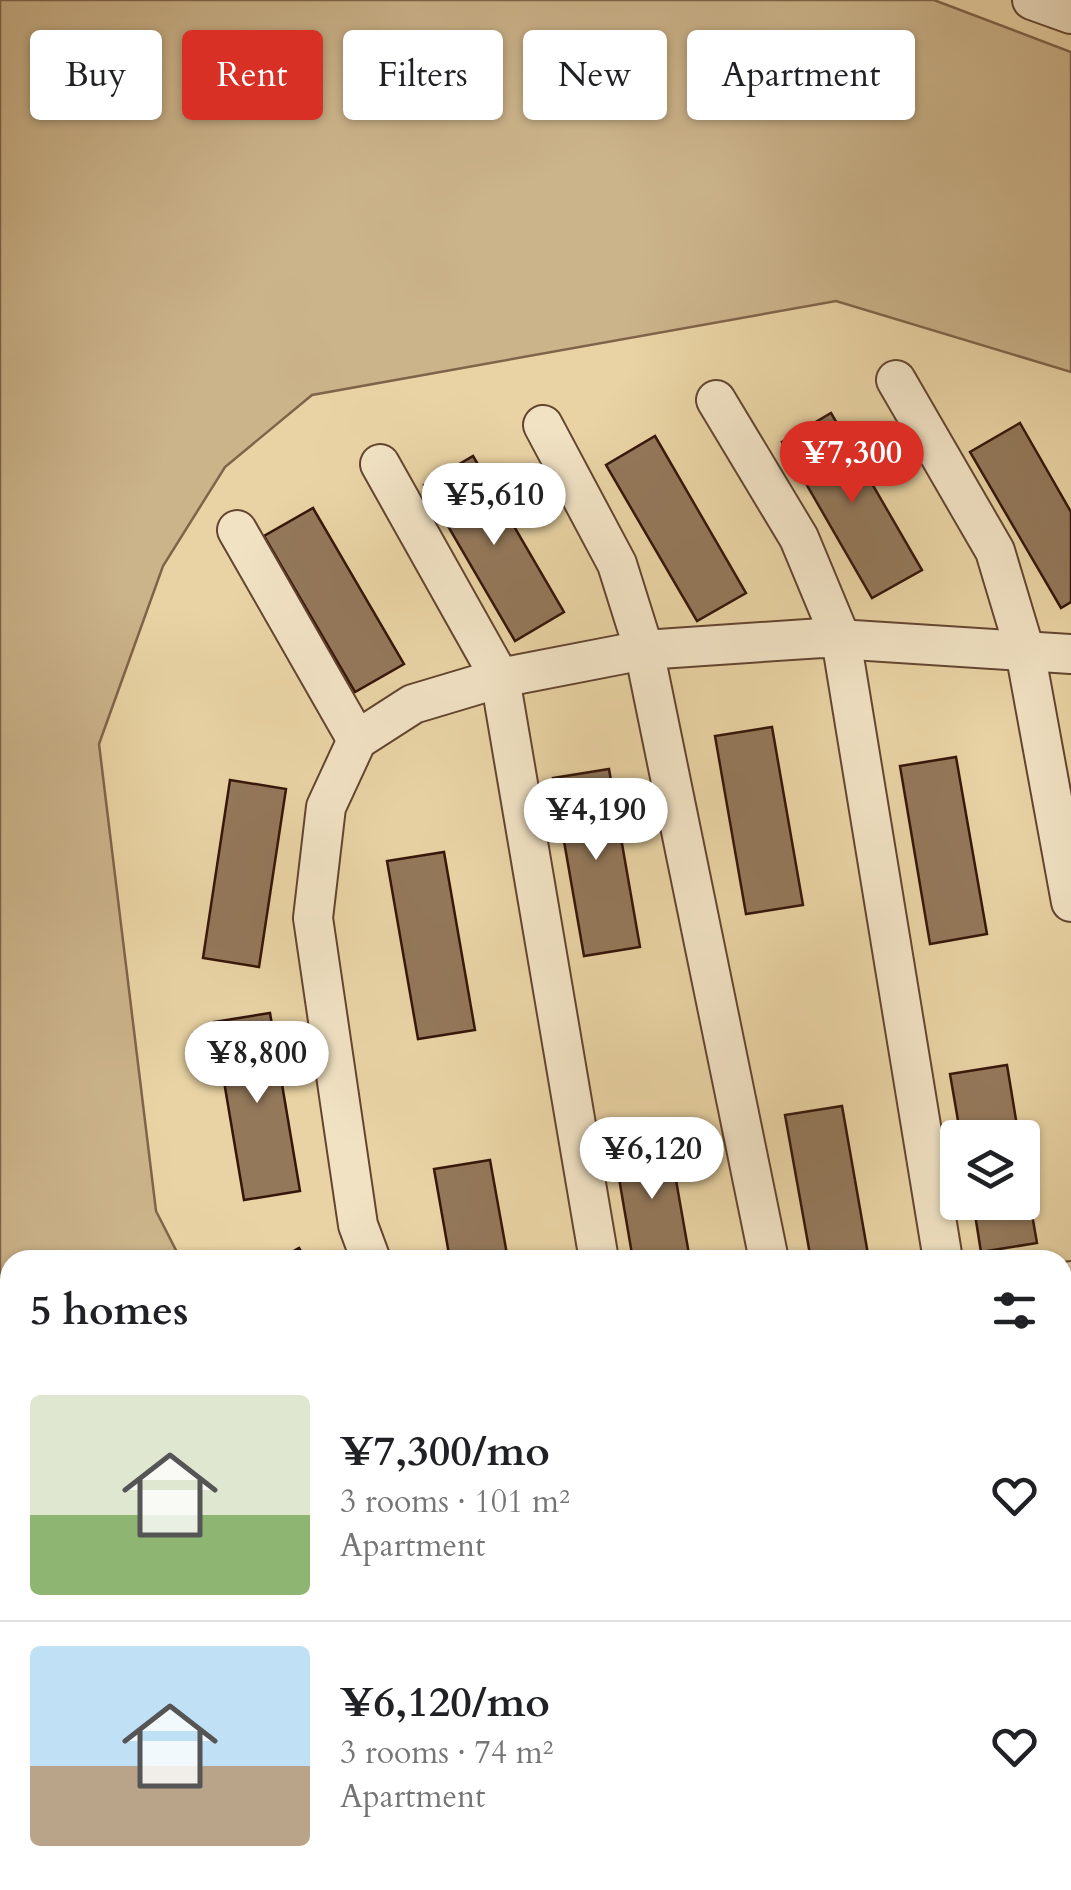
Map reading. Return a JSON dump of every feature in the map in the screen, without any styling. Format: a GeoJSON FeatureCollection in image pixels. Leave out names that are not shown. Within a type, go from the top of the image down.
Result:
{"type":"FeatureCollection","features":[{"type":"Feature","properties":{"kind":"street"},"geometry":{"type":"LineString","coordinates":[[1032,0],[1071,14]]}},
{"type":"Feature","properties":{"kind":"street"},"geometry":{"type":"LineString","coordinates":[[896,380],[995,550],[1026,651],[1071,902]]}},
{"type":"Feature","properties":{"kind":"street"},"geometry":{"type":"LineString","coordinates":[[716,400],[799,538],[841,639],[940,1250]]}},
{"type":"Feature","properties":{"kind":"street"},"geometry":{"type":"LineString","coordinates":[[544,424],[617,564],[644,650],[766,1250]]}},
{"type":"Feature","properties":{"kind":"street"},"geometry":{"type":"LineString","coordinates":[[380,464],[500,678],[597,1250]]}},
{"type":"Feature","properties":{"kind":"street"},"geometry":{"type":"LineString","coordinates":[[237,530],[357,740]]}},
{"type":"Feature","properties":{"kind":"street"},"geometry":{"type":"LineString","coordinates":[[368,1250],[354,1206],[313,918],[326,807],[357,740],[412,704],[500,678],[644,650],[841,639],[1071,654]]}},
{"type":"Feature","properties":{"kind":"shaded area"},"geometry":{"type":"Polygon","coordinates":[[[0,0],[934,0],[1071,52],[1071,372],[836,301],[312,395],[225,467],[163,566],[99,744],[156,1211],[176,1250],[0,1250],[0,0]]]}},
{"type":"Feature","properties":{"kind":"building"},"geometry":{"type":"Polygon","coordinates":[[[831,413],[922,570],[872,598],[782,442],[831,413]]]}},
{"type":"Feature","properties":{"kind":"building"},"geometry":{"type":"Polygon","coordinates":[[[1020,423],[1071,512],[1071,602],[1061,608],[970,452],[1020,423]]]}},
{"type":"Feature","properties":{"kind":"building"},"geometry":{"type":"Polygon","coordinates":[[[655,436],[746,593],[697,621],[606,465],[655,436]]]}},
{"type":"Feature","properties":{"kind":"building"},"geometry":{"type":"Polygon","coordinates":[[[473,456],[564,612],[515,641],[424,485],[473,456]]]}},
{"type":"Feature","properties":{"kind":"building"},"geometry":{"type":"Polygon","coordinates":[[[313,508],[404,664],[355,692],[264,536],[313,508]]]}},
{"type":"Feature","properties":{"kind":"building"},"geometry":{"type":"Polygon","coordinates":[[[772,727],[803,905],[746,914],[715,736],[772,727]]]}},
{"type":"Feature","properties":{"kind":"building"},"geometry":{"type":"Polygon","coordinates":[[[956,757],[987,934],[930,944],[900,766],[956,757]]]}},
{"type":"Feature","properties":{"kind":"building"},"geometry":{"type":"Polygon","coordinates":[[[609,769],[640,947],[584,956],[553,778],[609,769]]]}},
{"type":"Feature","properties":{"kind":"building"},"geometry":{"type":"Polygon","coordinates":[[[230,780],[286,789],[259,967],[203,958],[230,780]]]}},
{"type":"Feature","properties":{"kind":"building"},"geometry":{"type":"Polygon","coordinates":[[[444,852],[475,1030],[418,1039],[387,861],[444,852]]]}},
{"type":"Feature","properties":{"kind":"building"},"geometry":{"type":"Polygon","coordinates":[[[270,1013],[300,1191],[244,1200],[214,1022],[270,1013]]]}},
{"type":"Feature","properties":{"kind":"building"},"geometry":{"type":"Polygon","coordinates":[[[1007,1065],[1016,1120],[958,1120],[950,1074],[1007,1065]]]}},
{"type":"Feature","properties":{"kind":"building"},"geometry":{"type":"Polygon","coordinates":[[[842,1106],[867,1250],[809,1250],[785,1115],[842,1106]]]}},
{"type":"Feature","properties":{"kind":"building"},"geometry":{"type":"Polygon","coordinates":[[[669,1140],[688,1250],[631,1250],[614,1149],[669,1140]]]}},
{"type":"Feature","properties":{"kind":"building"},"geometry":{"type":"Polygon","coordinates":[[[490,1160],[506,1250],[448,1250],[434,1169],[490,1160]]]}},
{"type":"Feature","properties":{"kind":"building"},"geometry":{"type":"Polygon","coordinates":[[[976,1220],[1033,1220],[1037,1243],[981,1250],[976,1220]]]}}]}
